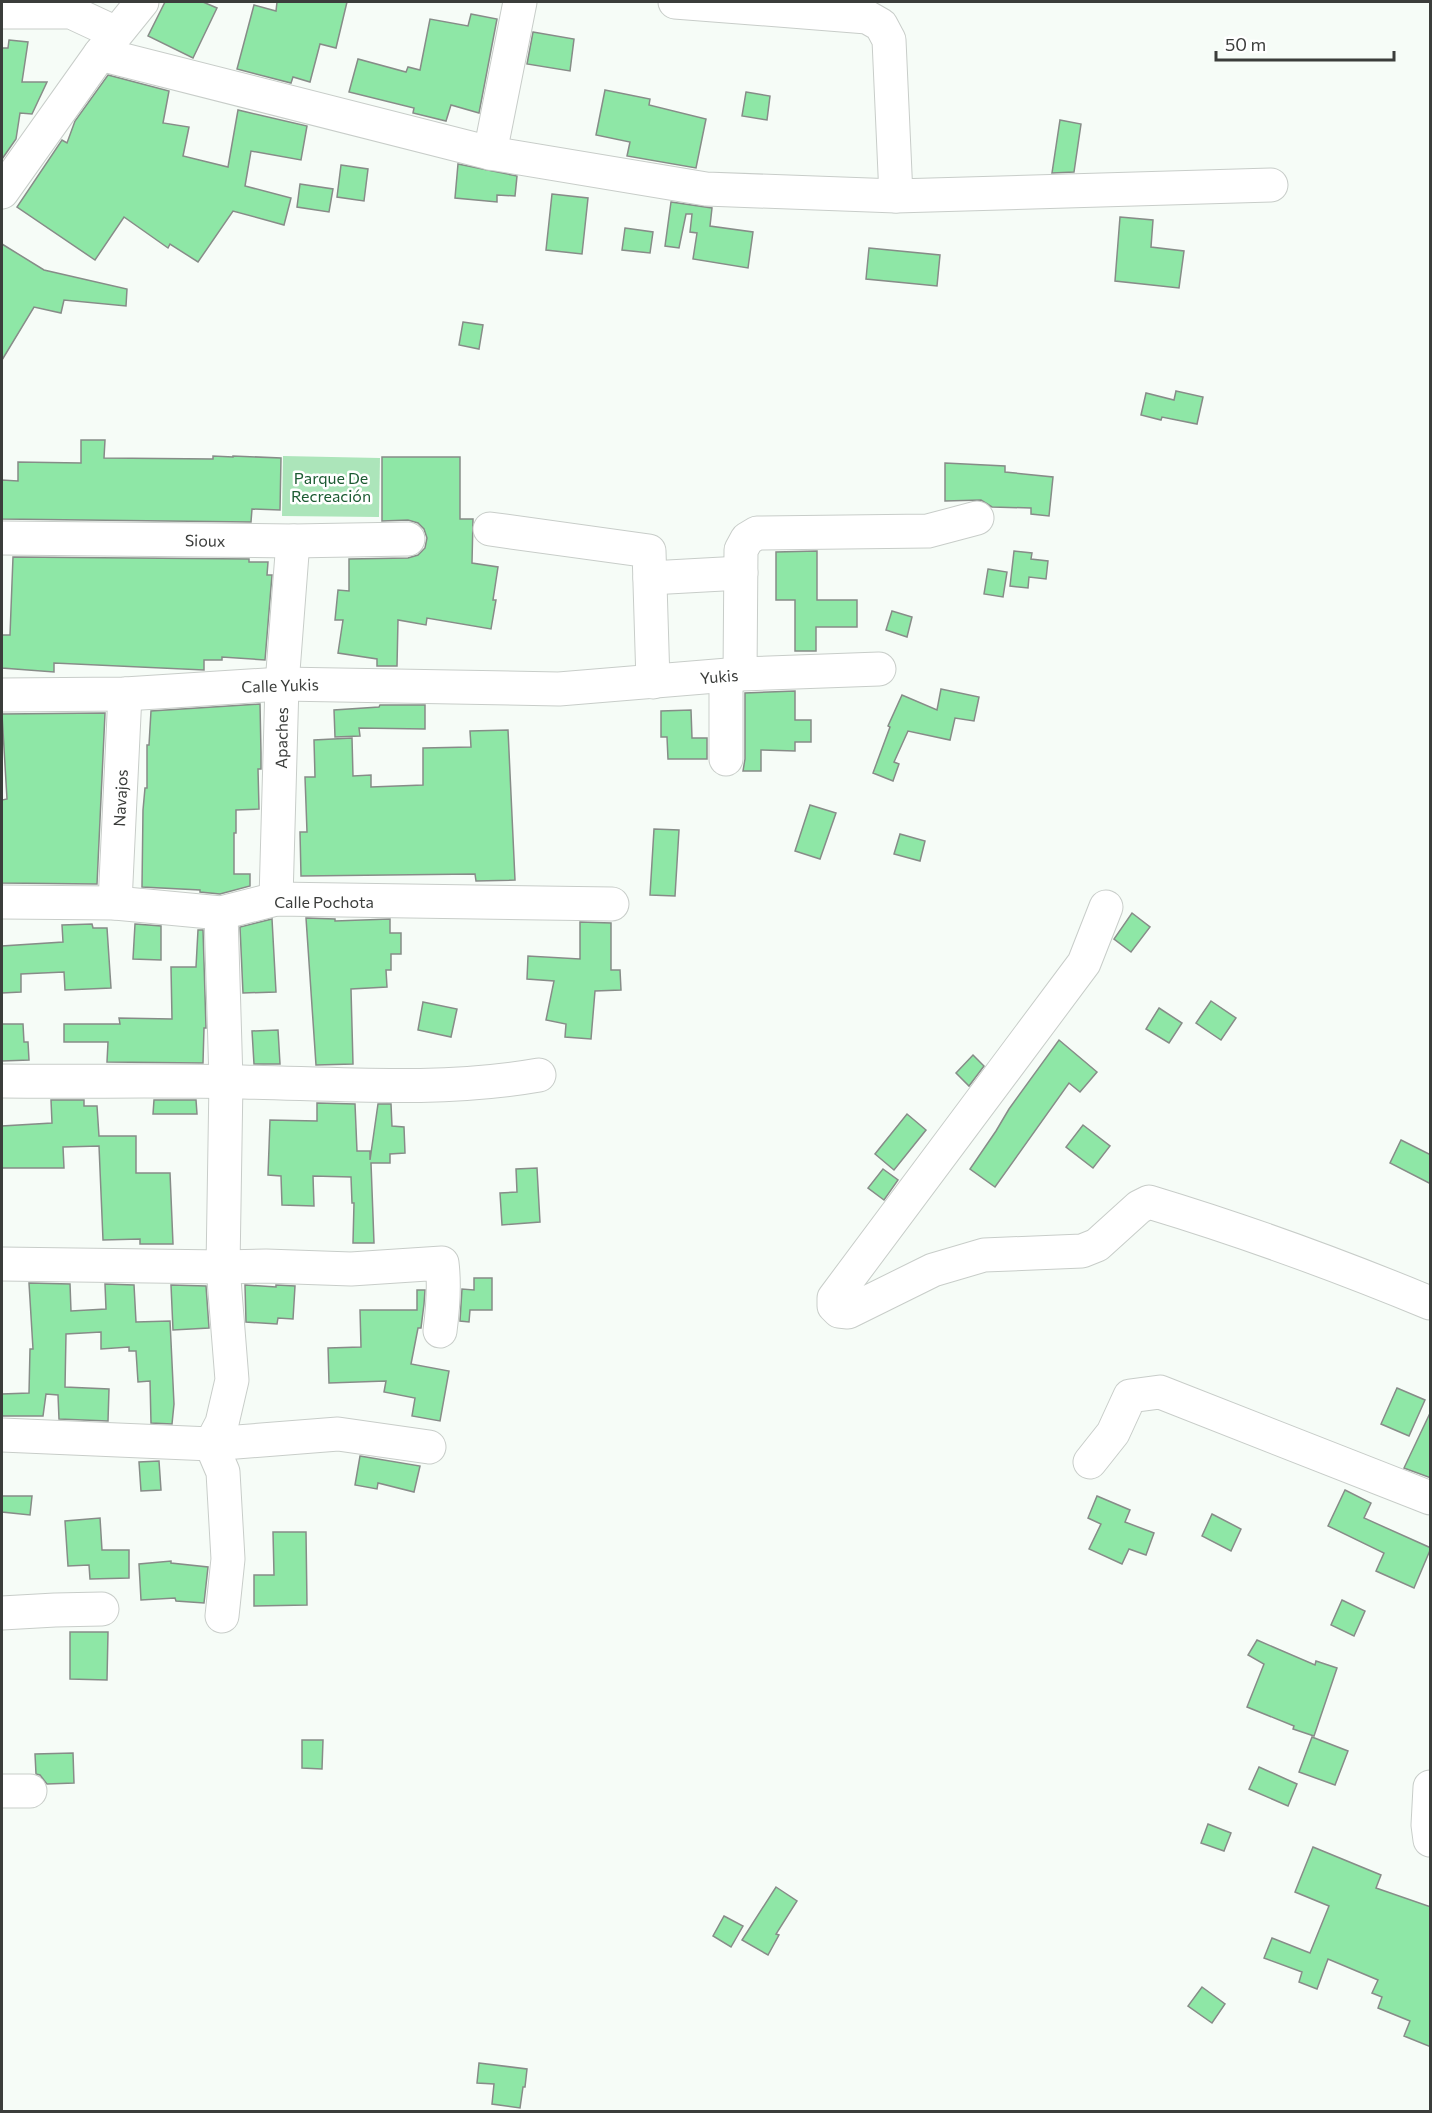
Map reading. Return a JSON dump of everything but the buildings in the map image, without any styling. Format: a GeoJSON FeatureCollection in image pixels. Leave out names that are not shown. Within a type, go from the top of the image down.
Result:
{"type":"FeatureCollection","features":[{"type":"Feature","properties":{"kind":"street"},"geometry":{"type":"LineString","coordinates":[[4,186],[108,43],[142,2]]}},
{"type":"Feature","properties":{"kind":"street"},"geometry":{"type":"LineString","coordinates":[[490,153],[520,2]]}},
{"type":"Feature","properties":{"kind":"street"},"geometry":{"type":"LineString","coordinates":[[675,2],[867,17],[881,26],[889,40],[896,196]]}},
{"type":"Feature","properties":{"kind":"street"},"geometry":{"type":"LineString","coordinates":[[2,12],[71,12],[108,43],[490,153],[706,189],[896,196],[1270,185]]}},
{"type":"Feature","properties":{"kind":"street"},"geometry":{"type":"LineString","coordinates":[[726,759],[741,550],[747,539],[757,533],[928,531],[977,518]]}},
{"type":"Feature","properties":{"kind":"street"},"geometry":{"type":"LineString","coordinates":[[490,529],[650,564],[741,573]]}},
{"type":"Feature","properties":{"kind":"street","name":"Sioux"},"geometry":{"type":"LineString","coordinates":[[2,538],[293,541],[408,539]]}},
{"type":"Feature","properties":{"kind":"street","name":"Apaches"},"geometry":{"type":"LineString","coordinates":[[276,899],[282,684],[293,541]]}},
{"type":"Feature","properties":{"kind":"street"},"geometry":{"type":"LineString","coordinates":[[650,564],[653,682]]}},
{"type":"Feature","properties":{"kind":"street","name":"Yukis"},"geometry":{"type":"LineString","coordinates":[[559,689],[733,675],[879,669]]}},
{"type":"Feature","properties":{"kind":"street","name":"Calle Yukis"},"geometry":{"type":"LineString","coordinates":[[2,695],[125,694],[282,684],[559,689]]}},
{"type":"Feature","properties":{"kind":"street","name":"Navajos"},"geometry":{"type":"LineString","coordinates":[[115,903],[125,694]]}},
{"type":"Feature","properties":{"kind":"street","name":"Calle Pochota"},"geometry":{"type":"LineString","coordinates":[[2,902],[115,903],[221,913],[276,899],[612,904]]}},
{"type":"Feature","properties":{"kind":"street"},"geometry":{"type":"LineString","coordinates":[[1106,907],[1084,963],[834,1298],[834,1306],[839,1311],[848,1312],[933,1270],[984,1255],[1082,1251],[1097,1245],[1139,1207],[1149,1202],[1235,1228],[1431,1303]]}},
{"type":"Feature","properties":{"kind":"street"},"geometry":{"type":"LineString","coordinates":[[211,1444],[222,1423],[232,1380],[223,1268],[226,1081],[221,913]]}},
{"type":"Feature","properties":{"kind":"street"},"geometry":{"type":"LineString","coordinates":[[2,1081],[226,1081],[441,1085],[507,1081],[539,1075]]}},
{"type":"Feature","properties":{"kind":"street"},"geometry":{"type":"LineString","coordinates":[[2,1264],[351,1269],[442,1263],[444,1305],[440,1331]]}},
{"type":"Feature","properties":{"kind":"street"},"geometry":{"type":"LineString","coordinates":[[1090,1462],[1113,1433],[1130,1396],[1160,1392],[1431,1498]]}},
{"type":"Feature","properties":{"kind":"street"},"geometry":{"type":"LineString","coordinates":[[2,1436],[211,1444],[338,1434],[429,1448]]}},
{"type":"Feature","properties":{"kind":"street"},"geometry":{"type":"LineString","coordinates":[[211,1444],[223,1472],[228,1559],[222,1616]]}},
{"type":"Feature","properties":{"kind":"street"},"geometry":{"type":"LineString","coordinates":[[2,1613],[102,1609]]}},
{"type":"Feature","properties":{"kind":"street"},"geometry":{"type":"LineString","coordinates":[[1430,1836],[1431,1787]]}},
{"type":"Feature","properties":{"kind":"green space","name":"Parque De Recreación"},"geometry":{"type":"Polygon","coordinates":[[[283,456],[380,458],[379,517],[282,516],[283,456]]]}}]}
